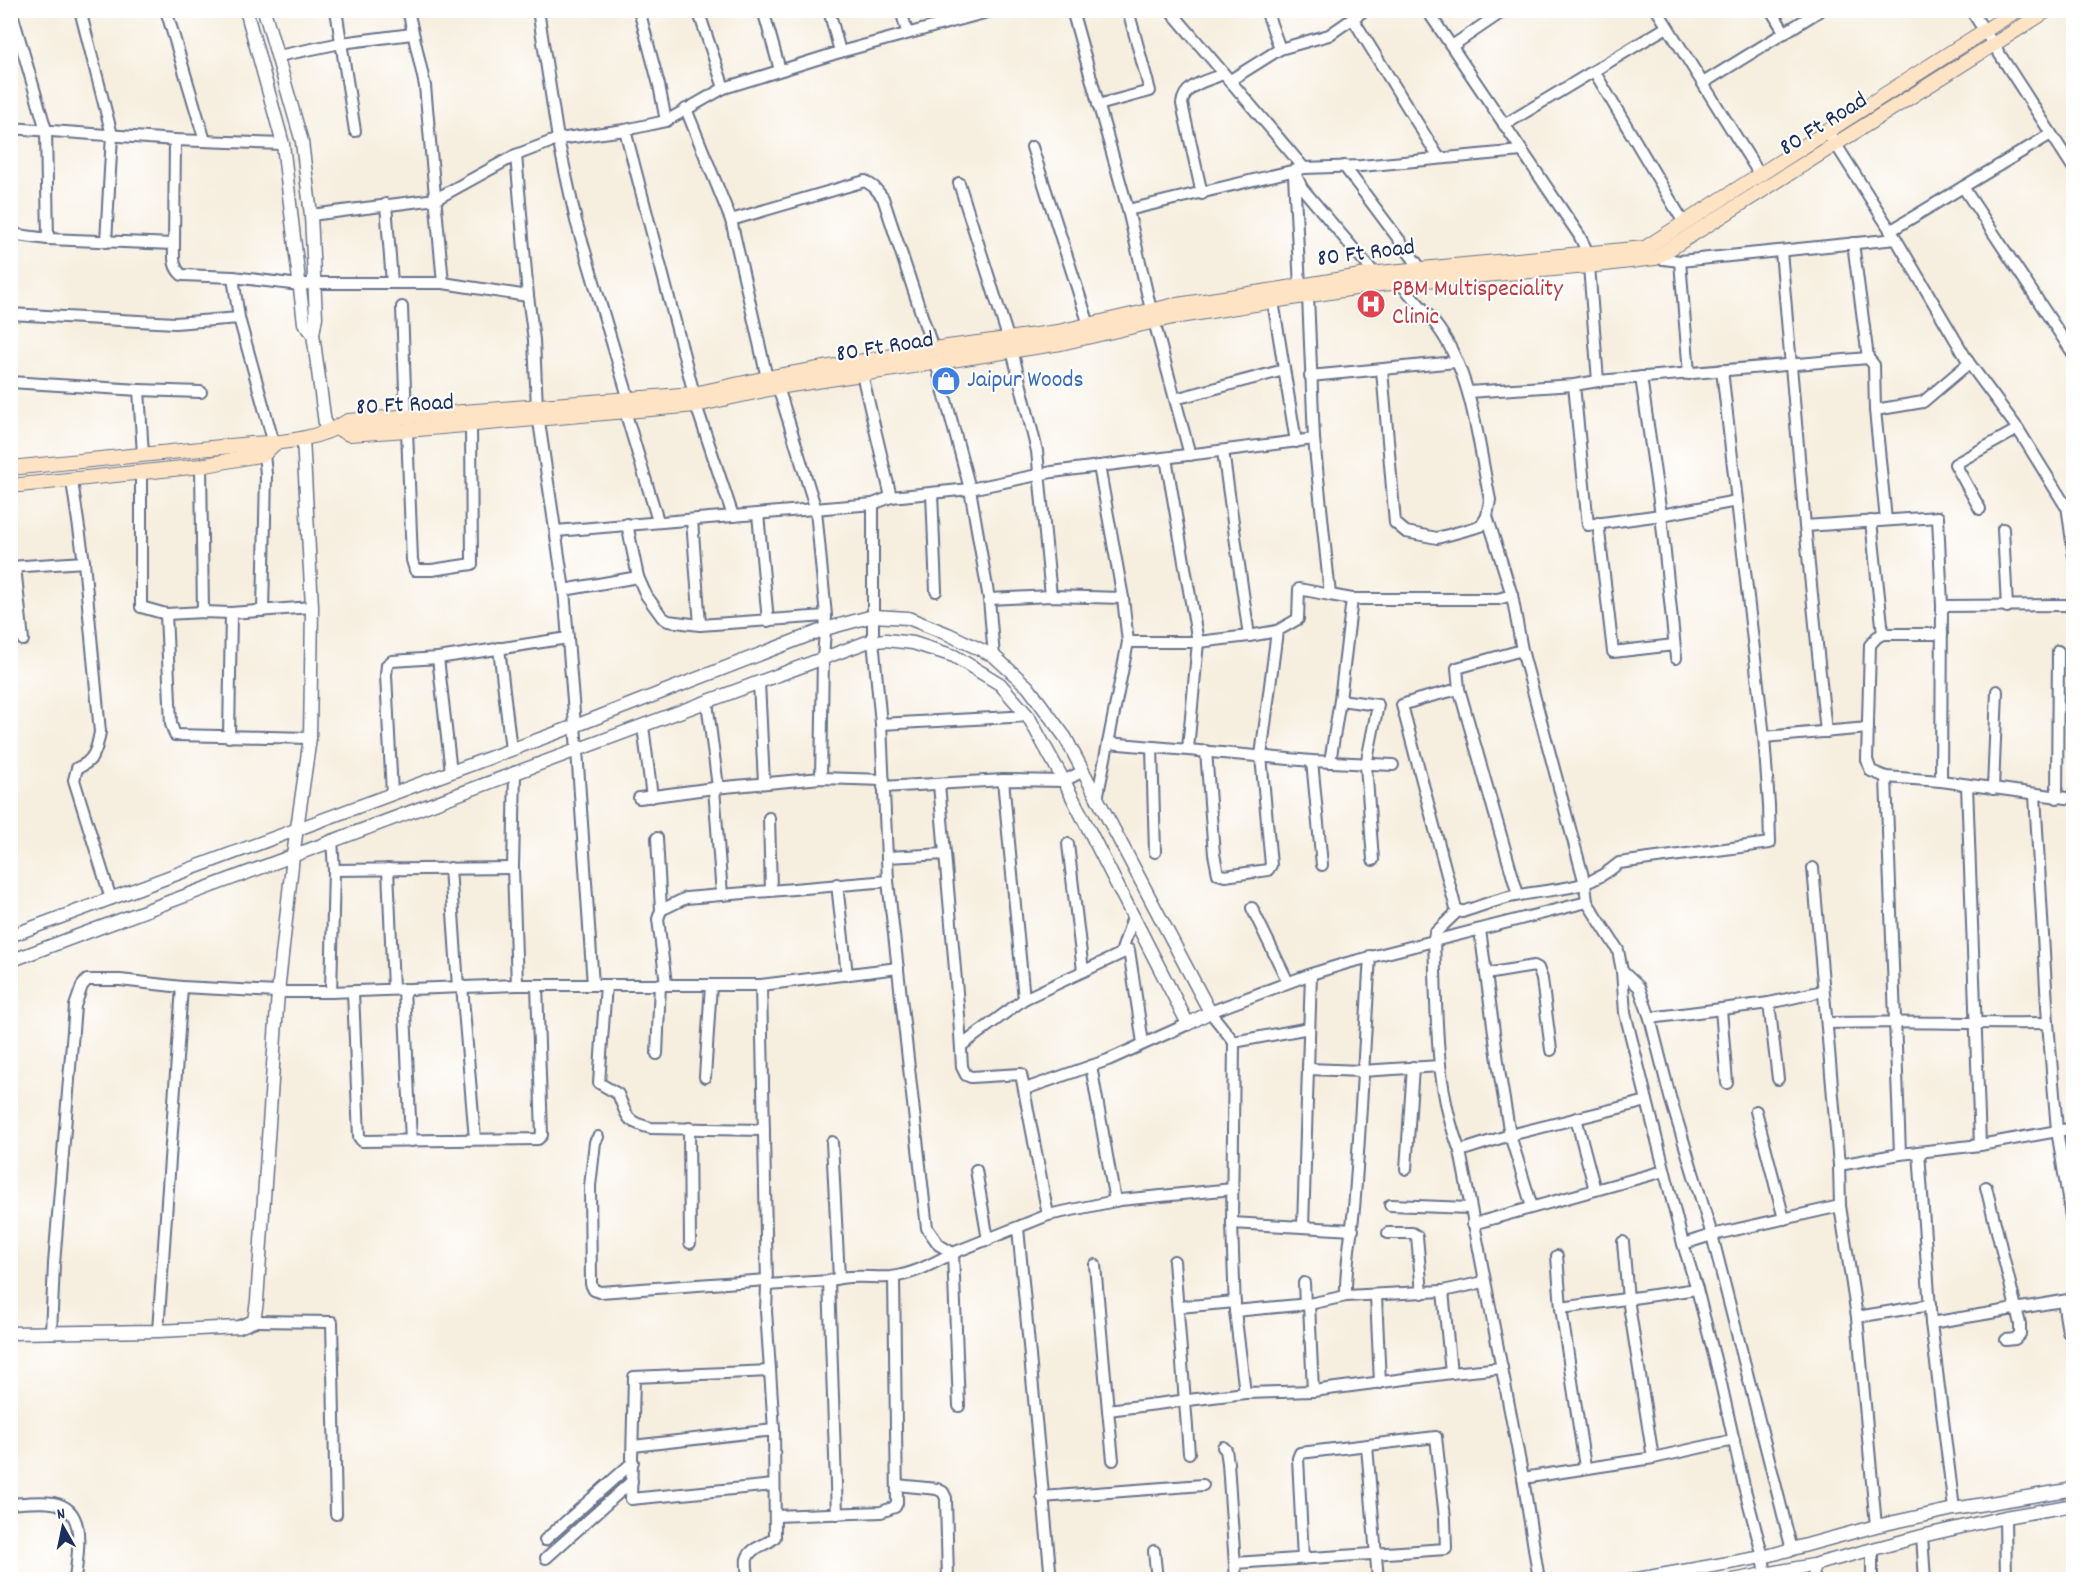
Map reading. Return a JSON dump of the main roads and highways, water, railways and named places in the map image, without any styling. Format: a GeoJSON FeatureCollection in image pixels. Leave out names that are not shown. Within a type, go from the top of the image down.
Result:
{"type":"FeatureCollection","features":[{"type":"Feature","properties":{"kind":"main road","name":"80 Ft Road"},"geometry":{"type":"LineString","coordinates":[[274,444],[332,430],[349,434],[407,424],[695,400],[772,383],[934,356],[1011,345],[1061,343],[1152,316],[1304,291],[1375,274],[1421,269],[1655,258],[2017,10]]}},
{"type":"Feature","properties":{"kind":"main road","name":"80 Ft Road"},"geometry":{"type":"LineString","coordinates":[[1011,345],[1089,325],[1273,301],[1304,291],[1400,283],[1588,260],[1645,248],[1760,175],[1832,138],[1995,45],[2048,10]]}},
{"type":"Feature","properties":{"kind":"main road","name":"80 Ft Road"},"geometry":{"type":"LineString","coordinates":[[772,383],[862,374],[934,356]]}},
{"type":"Feature","properties":{"kind":"main road","name":"80 Ft Road"},"geometry":{"type":"LineString","coordinates":[[407,424],[471,425],[538,414]]}},
{"type":"Feature","properties":{"kind":"main road"},"geometry":{"type":"LineString","coordinates":[[10,468],[251,444],[274,444]]}},
{"type":"Feature","properties":{"kind":"main road"},"geometry":{"type":"LineString","coordinates":[[10,486],[201,466],[264,454],[274,444]]}},
{"type":"Feature","properties":{"kind":"place","name":"PBM Multispeciality Clinic"},"geometry":{"type":"Point","coordinates":[1371,304]}},
{"type":"Feature","properties":{"kind":"place","name":"Jaipur Woods"},"geometry":{"type":"Point","coordinates":[946,381]}}]}
